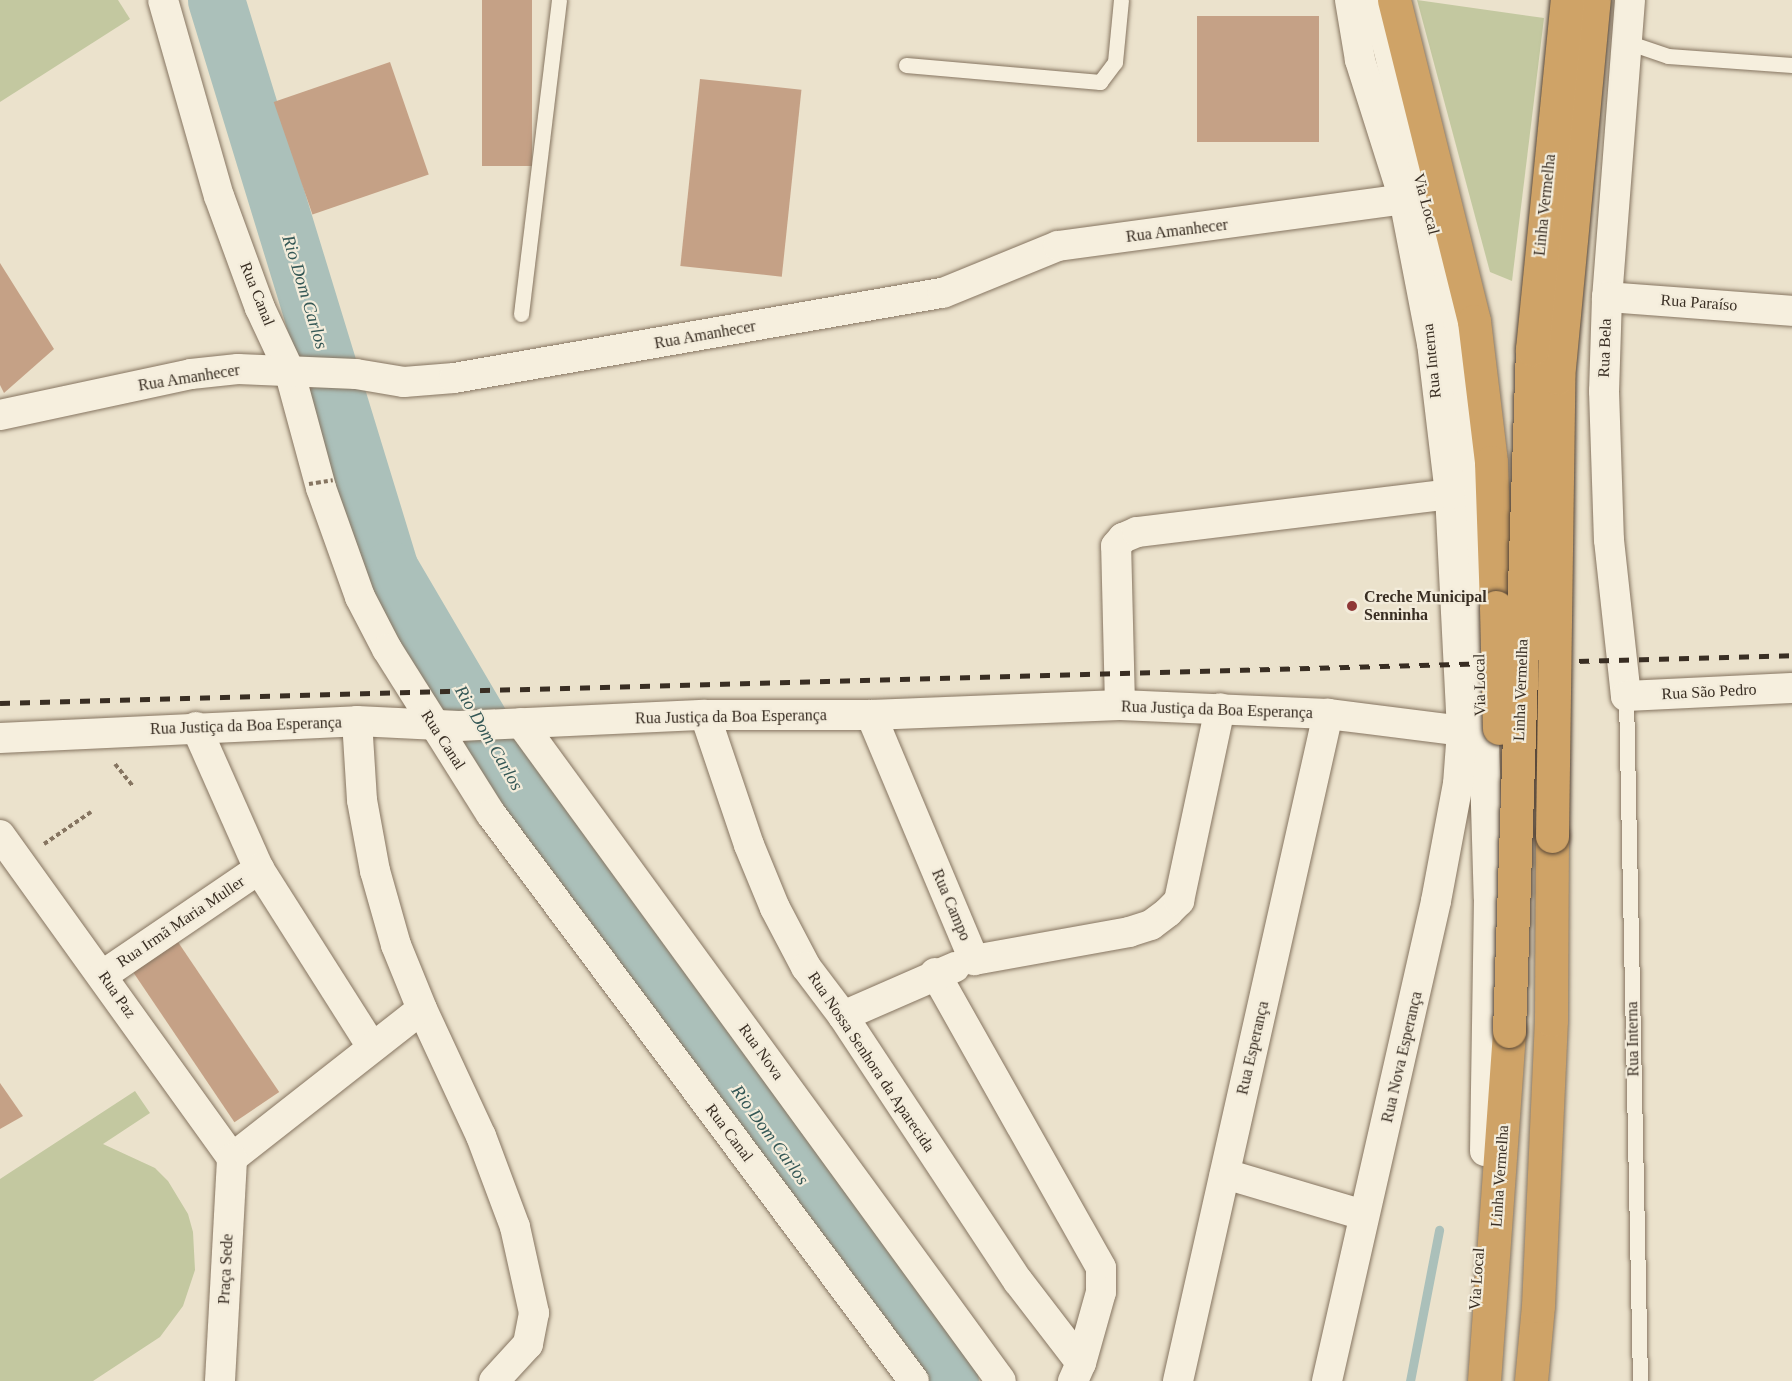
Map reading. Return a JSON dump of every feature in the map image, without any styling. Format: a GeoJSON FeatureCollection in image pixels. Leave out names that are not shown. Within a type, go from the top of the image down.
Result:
{"type":"FeatureCollection","features":[{"type":"Feature","properties":{"kind":"highway"},"geometry":{"type":"LineString","coordinates":[[1394,0],[1474,321],[1491,462],[1509,1031]]}},
{"type":"Feature","properties":{"kind":"highway","name":"Linha Vermelha"},"geometry":{"type":"LineString","coordinates":[[1485,1381],[1509,1031],[1532,350],[1567,0]]}},
{"type":"Feature","properties":{"kind":"highway","name":"Linha Vermelha"},"geometry":{"type":"LineString","coordinates":[[1531,1381],[1538,1306],[1551,1020],[1558,378],[1594,0]]}},
{"type":"Feature","properties":{"kind":"street","name":"Rua Canal"},"geometry":{"type":"LineString","coordinates":[[163,0],[219,196],[260,308],[301,371],[321,488],[360,597],[446,726],[498,823],[914,1381]]}},
{"type":"Feature","properties":{"kind":"street","name":"Rua Interna"},"geometry":{"type":"LineString","coordinates":[[1350,0],[1360,60],[1404,199],[1432,344],[1450,494],[1462,731]]}},
{"type":"Feature","properties":{"kind":"street","name":"Via Local"},"geometry":{"type":"LineString","coordinates":[[1376,0],[1458,324],[1477,502],[1489,898],[1487,1126],[1469,1381]]}},
{"type":"Feature","properties":{"kind":"street","name":"Rua Bela"},"geometry":{"type":"LineString","coordinates":[[1626,696],[1609,540],[1604,391],[1607,297],[1630,0]]}},
{"type":"Feature","properties":{"kind":"street","name":"Rua Amanhecer"},"geometry":{"type":"LineString","coordinates":[[0,415],[191,374],[238,369],[356,374],[427,382],[494,372],[942,293],[1058,246],[1404,199]]}},
{"type":"Feature","properties":{"kind":"street","name":"Rua Paraíso"},"geometry":{"type":"LineString","coordinates":[[1607,297],[1792,310]]}},
{"type":"Feature","properties":{"kind":"street"},"geometry":{"type":"LineString","coordinates":[[1120,705],[1116,546],[1123,538],[1137,532],[1450,494]]}},
{"type":"Feature","properties":{"kind":"street","name":"Rua São Pedro"},"geometry":{"type":"LineString","coordinates":[[1626,696],[1792,688]]}},
{"type":"Feature","properties":{"kind":"street","name":"Rua Justiça da Boa Esperança"},"geometry":{"type":"LineString","coordinates":[[0,738],[196,727],[357,722],[446,726],[705,715],[871,716],[1120,705],[1328,714],[1462,731]]}},
{"type":"Feature","properties":{"kind":"street","name":"Rua Campo"},"geometry":{"type":"LineString","coordinates":[[871,716],[975,960],[1129,932],[1151,925],[1179,901],[1220,708]]}},
{"type":"Feature","properties":{"kind":"street","name":"Rua Esperança"},"geometry":{"type":"LineString","coordinates":[[1178,1381],[1328,714]]}},
{"type":"Feature","properties":{"kind":"street","name":"Rua Nossa Senhora da Aparecida"},"geometry":{"type":"LineString","coordinates":[[705,715],[775,908],[806,967],[843,1016],[1077,1372]]}},
{"type":"Feature","properties":{"kind":"street"},"geometry":{"type":"LineString","coordinates":[[357,722],[362,800],[375,871],[396,945],[422,1009],[481,1136],[515,1227],[534,1313],[528,1344],[494,1381]]}},
{"type":"Feature","properties":{"kind":"street","name":"Rua Nova"},"geometry":{"type":"LineString","coordinates":[[509,724],[1001,1381]]}},
{"type":"Feature","properties":{"kind":"street"},"geometry":{"type":"LineString","coordinates":[[196,727],[258,869],[372,1047]]}},
{"type":"Feature","properties":{"kind":"street","name":"Rua Nova Esperança"},"geometry":{"type":"LineString","coordinates":[[1327,1381],[1363,1215],[1404,1054],[1436,901],[1458,784],[1462,731]]}},
{"type":"Feature","properties":{"kind":"street","name":"Rua Paz"},"geometry":{"type":"LineString","coordinates":[[0,835],[103,975],[232,1158]]}},
{"type":"Feature","properties":{"kind":"street","name":"Rua Irmã Maria Muller"},"geometry":{"type":"LineString","coordinates":[[103,975],[258,869]]}},
{"type":"Feature","properties":{"kind":"street"},"geometry":{"type":"LineString","coordinates":[[843,1016],[935,974],[975,960]]}},
{"type":"Feature","properties":{"kind":"street"},"geometry":{"type":"LineString","coordinates":[[935,974],[1101,1268],[1096,1315],[1077,1372]]}},
{"type":"Feature","properties":{"kind":"street"},"geometry":{"type":"LineString","coordinates":[[232,1158],[422,1009]]}},
{"type":"Feature","properties":{"kind":"street","name":"Praça Sede"},"geometry":{"type":"LineString","coordinates":[[220,1381],[232,1158]]}},
{"type":"Feature","properties":{"kind":"street"},"geometry":{"type":"LineString","coordinates":[[1225,1174],[1363,1215]]}},
{"type":"Feature","properties":{"kind":"lane"},"geometry":{"type":"LineString","coordinates":[[521,314],[559,0]]}},
{"type":"Feature","properties":{"kind":"lane"},"geometry":{"type":"LineString","coordinates":[[906,65],[1100,82],[1115,62],[1121,0]]}},
{"type":"Feature","properties":{"kind":"lane"},"geometry":{"type":"LineString","coordinates":[[1627,42],[1668,56],[1792,65]]}},
{"type":"Feature","properties":{"kind":"lane","name":"Rua Interna"},"geometry":{"type":"LineString","coordinates":[[1626,696],[1640,1381]]}},
{"type":"Feature","properties":{"kind":"path"},"geometry":{"type":"LineString","coordinates":[[309,484],[333,480]]}},
{"type":"Feature","properties":{"kind":"path"},"geometry":{"type":"LineString","coordinates":[[19,861],[91,813]]}},
{"type":"Feature","properties":{"kind":"green space"},"geometry":{"type":"Polygon","coordinates":[[[0,0],[118,0],[130,19],[0,102],[0,0]]]}},
{"type":"Feature","properties":{"kind":"green space"},"geometry":{"type":"Polygon","coordinates":[[[1417,0],[1544,18],[1512,281],[1490,272],[1417,0]]]}},
{"type":"Feature","properties":{"kind":"green space"},"geometry":{"type":"Polygon","coordinates":[[[135,1091],[150,1113],[103,1144],[155,1168],[168,1181],[188,1214],[193,1232],[195,1270],[183,1306],[160,1337],[93,1381],[0,1381],[0,1179],[135,1091]]]}},
{"type":"Feature","properties":{"kind":"building"},"geometry":{"type":"Polygon","coordinates":[[[482,0],[532,0],[532,166],[482,166],[482,0]]]}},
{"type":"Feature","properties":{"kind":"building"},"geometry":{"type":"Polygon","coordinates":[[[1197,16],[1319,16],[1319,142],[1197,142],[1197,16]]]}},
{"type":"Feature","properties":{"kind":"building"},"geometry":{"type":"Polygon","coordinates":[[[390,62],[429,175],[312,215],[274,102],[390,62]]]}},
{"type":"Feature","properties":{"kind":"building"},"geometry":{"type":"Polygon","coordinates":[[[700,79],[801,90],[782,277],[680,266],[700,79]]]}},
{"type":"Feature","properties":{"kind":"building"},"geometry":{"type":"Polygon","coordinates":[[[0,263],[54,349],[4,393],[0,385],[0,263]]]}},
{"type":"Feature","properties":{"kind":"building"},"geometry":{"type":"Polygon","coordinates":[[[178,942],[279,1092],[234,1122],[133,972],[178,942]]]}},
{"type":"Feature","properties":{"kind":"building"},"geometry":{"type":"Polygon","coordinates":[[[0,1083],[23,1116],[0,1129],[0,1083]]]}},
{"type":"Feature","properties":{"kind":"waterway","name":"Rio Dom Carlos"},"geometry":{"type":"LineString","coordinates":[[216,0],[390,569],[523,796],[950,1381]]}},
{"type":"Feature","properties":{"kind":"waterway"},"geometry":{"type":"LineString","coordinates":[[1410,1381],[1439,1230]]}},
{"type":"Feature","properties":{"kind":"railway"},"geometry":{"type":"LineString","coordinates":[[0,703],[1792,655]]}},
{"type":"Feature","properties":{"kind":"place","name":"Creche Municipal Senninha"},"geometry":{"type":"Point","coordinates":[1352,606]}}]}
